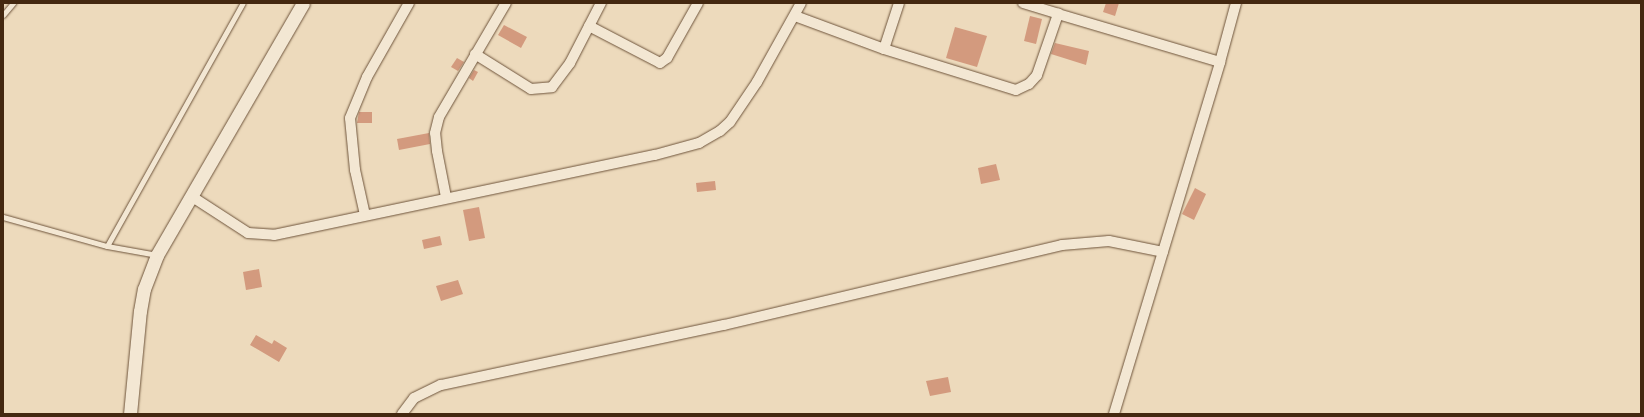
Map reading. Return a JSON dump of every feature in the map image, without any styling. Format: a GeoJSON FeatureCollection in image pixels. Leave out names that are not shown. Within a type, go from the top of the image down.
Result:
{"type":"FeatureCollection","features":[{"type":"Feature","properties":{"kind":"street"},"geometry":{"type":"LineString","coordinates":[[130,414],[140,311],[144,289],[157,255],[303,3]]}},
{"type":"Feature","properties":{"kind":"street"},"geometry":{"type":"LineString","coordinates":[[365,215],[355,170],[350,118],[367,76],[409,3]]}},
{"type":"Feature","properties":{"kind":"street"},"geometry":{"type":"LineString","coordinates":[[446,197],[435,133],[440,117],[475,54],[506,3]]}},
{"type":"Feature","properties":{"kind":"street"},"geometry":{"type":"LineString","coordinates":[[475,54],[531,89],[547,89],[556,85],[561,78],[601,3]]}},
{"type":"Feature","properties":{"kind":"street"},"geometry":{"type":"LineString","coordinates":[[589,26],[660,63],[667,58],[698,3]]}},
{"type":"Feature","properties":{"kind":"street"},"geometry":{"type":"LineString","coordinates":[[191,196],[255,235],[284,234],[446,197],[655,155],[699,143],[711,137],[730,122],[757,82],[801,3]]}},
{"type":"Feature","properties":{"kind":"street"},"geometry":{"type":"LineString","coordinates":[[884,49],[898,3]]}},
{"type":"Feature","properties":{"kind":"street"},"geometry":{"type":"LineString","coordinates":[[1023,3],[1220,62]]}},
{"type":"Feature","properties":{"kind":"street"},"geometry":{"type":"LineString","coordinates":[[1114,414],[1220,62],[1236,3]]}},
{"type":"Feature","properties":{"kind":"street"},"geometry":{"type":"LineString","coordinates":[[795,16],[884,49],[1016,90],[1029,84],[1036,75],[1058,14]]}},
{"type":"Feature","properties":{"kind":"street"},"geometry":{"type":"LineString","coordinates":[[402,414],[414,398],[441,384],[724,325],[1062,245],[1110,241],[1163,252]]}},
{"type":"Feature","properties":{"kind":"lane"},"geometry":{"type":"LineString","coordinates":[[3,15],[13,3]]}},
{"type":"Feature","properties":{"kind":"lane"},"geometry":{"type":"LineString","coordinates":[[107,246],[243,3]]}},
{"type":"Feature","properties":{"kind":"lane"},"geometry":{"type":"LineString","coordinates":[[3,217],[107,246],[157,255]]}},
{"type":"Feature","properties":{"kind":"building"},"geometry":{"type":"Polygon","coordinates":[[[1106,3],[1119,3],[1115,16],[1103,12],[1106,3]]]}},
{"type":"Feature","properties":{"kind":"building"},"geometry":{"type":"Polygon","coordinates":[[[1030,16],[1042,19],[1036,44],[1024,41],[1030,16]]]}},
{"type":"Feature","properties":{"kind":"building"},"geometry":{"type":"Polygon","coordinates":[[[504,25],[527,37],[521,48],[498,35],[504,25]]]}},
{"type":"Feature","properties":{"kind":"building"},"geometry":{"type":"Polygon","coordinates":[[[955,27],[987,36],[977,67],[946,58],[955,27]]]}},
{"type":"Feature","properties":{"kind":"building"},"geometry":{"type":"Polygon","coordinates":[[[1055,43],[1089,51],[1086,65],[1051,54],[1055,43]]]}},
{"type":"Feature","properties":{"kind":"building"},"geometry":{"type":"Polygon","coordinates":[[[457,58],[464,62],[458,71],[451,67],[457,58]]]}},
{"type":"Feature","properties":{"kind":"building"},"geometry":{"type":"Polygon","coordinates":[[[474,70],[478,72],[473,81],[469,78],[474,70]]]}},
{"type":"Feature","properties":{"kind":"building"},"geometry":{"type":"Polygon","coordinates":[[[359,112],[372,112],[372,123],[357,123],[359,112]]]}},
{"type":"Feature","properties":{"kind":"building"},"geometry":{"type":"Polygon","coordinates":[[[429,133],[430,144],[399,150],[397,139],[429,133]]]}},
{"type":"Feature","properties":{"kind":"building"},"geometry":{"type":"Polygon","coordinates":[[[996,164],[1000,180],[981,184],[978,168],[996,164]]]}},
{"type":"Feature","properties":{"kind":"building"},"geometry":{"type":"Polygon","coordinates":[[[715,181],[716,190],[697,192],[696,183],[715,181]]]}},
{"type":"Feature","properties":{"kind":"building"},"geometry":{"type":"Polygon","coordinates":[[[1195,188],[1206,194],[1194,220],[1182,214],[1195,188]]]}},
{"type":"Feature","properties":{"kind":"building"},"geometry":{"type":"Polygon","coordinates":[[[479,207],[485,238],[469,241],[463,210],[479,207]]]}},
{"type":"Feature","properties":{"kind":"building"},"geometry":{"type":"Polygon","coordinates":[[[440,236],[442,245],[424,249],[422,240],[440,236]]]}},
{"type":"Feature","properties":{"kind":"building"},"geometry":{"type":"Polygon","coordinates":[[[259,269],[262,287],[246,290],[243,272],[259,269]]]}},
{"type":"Feature","properties":{"kind":"building"},"geometry":{"type":"Polygon","coordinates":[[[458,280],[463,294],[441,301],[436,286],[458,280]]]}},
{"type":"Feature","properties":{"kind":"building"},"geometry":{"type":"Polygon","coordinates":[[[256,335],[272,344],[274,340],[287,348],[279,362],[250,345],[256,335]]]}},
{"type":"Feature","properties":{"kind":"building"},"geometry":{"type":"Polygon","coordinates":[[[948,377],[951,392],[930,396],[926,381],[948,377]]]}}]}
